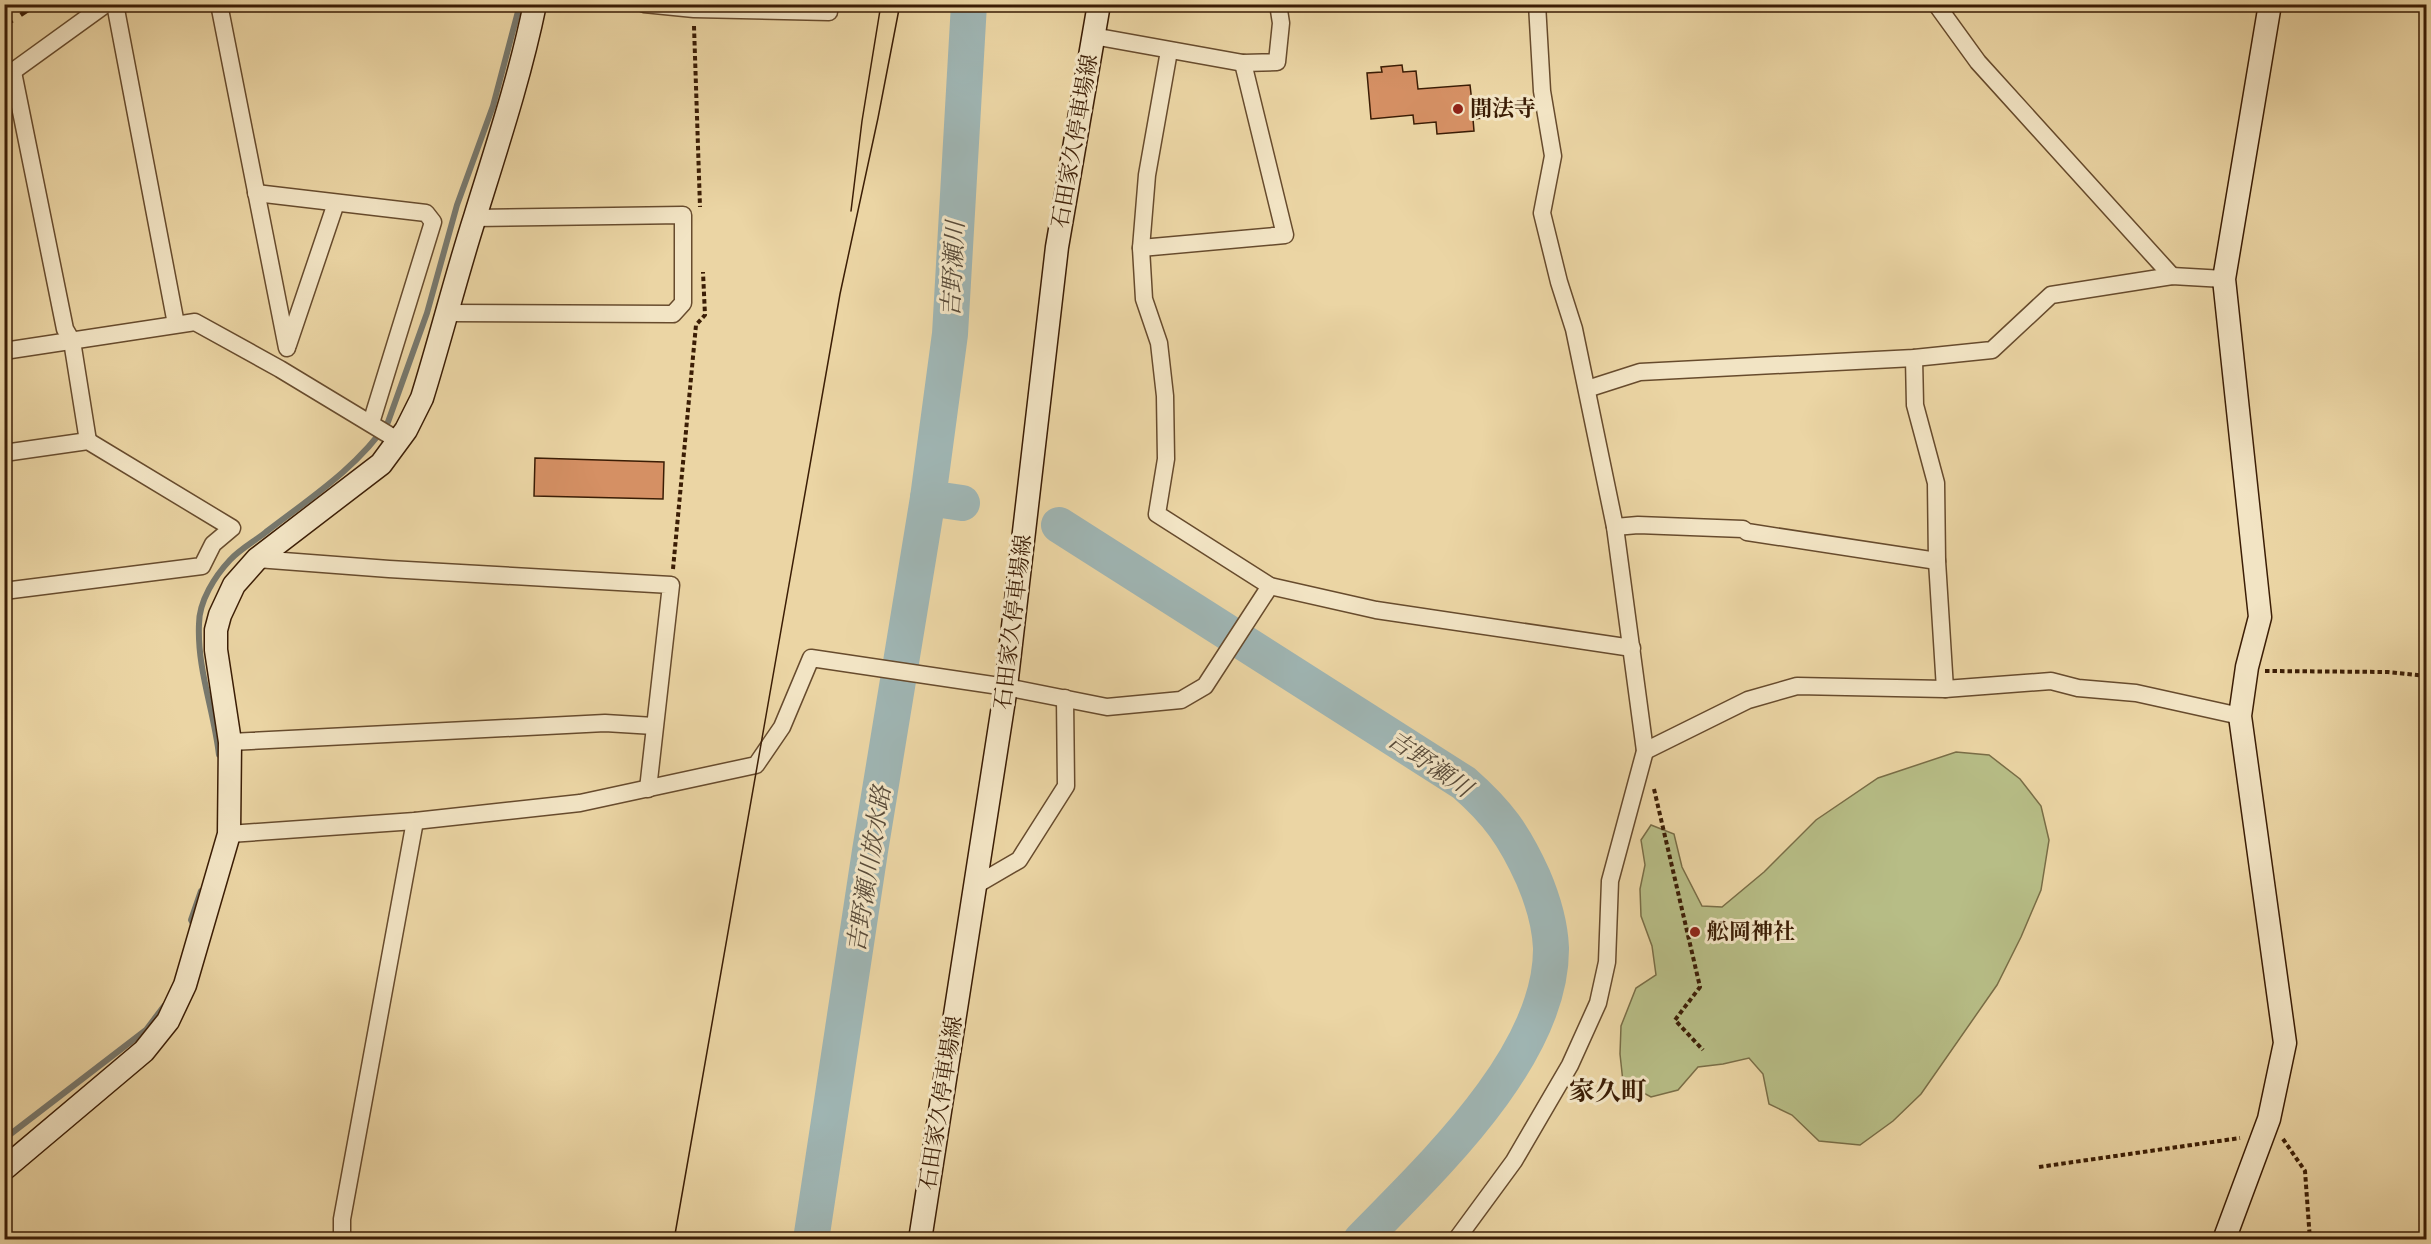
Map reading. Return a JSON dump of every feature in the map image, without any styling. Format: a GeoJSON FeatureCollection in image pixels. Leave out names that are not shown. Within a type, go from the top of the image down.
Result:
{"type":"FeatureCollection","features":[{"type":"Feature","properties":{"kind":"street"},"geometry":{"type":"LineString","coordinates":[[88,441],[72,341],[65,329],[9,75],[106,4]]}},
{"type":"Feature","properties":{"kind":"street"},"geometry":{"type":"LineString","coordinates":[[114,4],[176,324]]}},
{"type":"Feature","properties":{"kind":"street"},"geometry":{"type":"LineString","coordinates":[[219,4],[287,348]]}},
{"type":"Feature","properties":{"kind":"street"},"geometry":{"type":"LineString","coordinates":[[4,1170],[144,1051],[168,1021],[185,985],[229,834],[230,742],[216,650],[219,615],[234,585],[257,559],[381,464],[394,438],[422,398],[525,52],[535,4]]}},
{"type":"Feature","properties":{"kind":"street"},"geometry":{"type":"LineString","coordinates":[[644,4],[694,9],[828,12],[829,4]]}},
{"type":"Feature","properties":{"kind":"street","name":"石田家久停車場線"},"geometry":{"type":"LineString","coordinates":[[920,1239],[1006,687],[1057,247],[1099,4]]}},
{"type":"Feature","properties":{"kind":"street"},"geometry":{"type":"LineString","coordinates":[[1093,36],[1243,63],[1277,62],[1281,23],[1278,4]]}},
{"type":"Feature","properties":{"kind":"street"},"geometry":{"type":"LineString","coordinates":[[1456,1239],[1514,1161],[1570,1065],[1598,1003],[1607,962],[1610,881],[1645,751],[1615,527],[1587,390],[1542,213],[1553,156],[1542,91],[1537,4]]}},
{"type":"Feature","properties":{"kind":"street"},"geometry":{"type":"LineString","coordinates":[[1936,4],[1978,62],[2172,276]]}},
{"type":"Feature","properties":{"kind":"street"},"geometry":{"type":"LineString","coordinates":[[2224,1239],[2265,1127],[2285,1043],[2240,716],[2247,667],[2260,617],[2224,279],[2270,4]]}},
{"type":"Feature","properties":{"kind":"street"},"geometry":{"type":"LineString","coordinates":[[1169,51],[1147,175],[1141,248],[1144,299],[1159,343],[1165,396],[1166,459],[1157,514],[1270,586],[1376,610],[1632,648]]}},
{"type":"Feature","properties":{"kind":"street"},"geometry":{"type":"LineString","coordinates":[[1141,248],[1285,235],[1243,63]]}},
{"type":"Feature","properties":{"kind":"street"},"geometry":{"type":"LineString","coordinates":[[256,193],[426,213],[433,222],[373,424]]}},
{"type":"Feature","properties":{"kind":"street"},"geometry":{"type":"LineString","coordinates":[[280,369],[336,203]]}},
{"type":"Feature","properties":{"kind":"street"},"geometry":{"type":"LineString","coordinates":[[448,313],[673,314],[683,303],[683,215],[474,218]]}},
{"type":"Feature","properties":{"kind":"street"},"geometry":{"type":"LineString","coordinates":[[1587,390],[1641,372],[1914,358],[1992,350],[2050,295],[2172,276],[2224,279]]}},
{"type":"Feature","properties":{"kind":"street"},"geometry":{"type":"LineString","coordinates":[[4,351],[195,322],[280,369],[394,438]]}},
{"type":"Feature","properties":{"kind":"street"},"geometry":{"type":"LineString","coordinates":[[1914,358],[1915,405],[1936,483],[1936,561],[1945,689]]}},
{"type":"Feature","properties":{"kind":"street"},"geometry":{"type":"LineString","coordinates":[[4,453],[88,441],[232,528],[213,544],[202,566],[4,591]]}},
{"type":"Feature","properties":{"kind":"street"},"geometry":{"type":"LineString","coordinates":[[1615,527],[1638,525],[1743,529],[1747,532],[1936,561]]}},
{"type":"Feature","properties":{"kind":"street"},"geometry":{"type":"LineString","coordinates":[[257,559],[401,570],[671,585],[648,789]]}},
{"type":"Feature","properties":{"kind":"street"},"geometry":{"type":"LineString","coordinates":[[229,834],[415,821],[580,804],[756,765],[782,727],[808,661],[812,658],[825,658],[959,679],[1107,707],[1181,700],[1205,686],[1270,586]]}},
{"type":"Feature","properties":{"kind":"street"},"geometry":{"type":"LineString","coordinates":[[1645,751],[1748,700],[1797,686],[1945,689],[2051,681],[2078,688],[2136,693],[2240,716]]}},
{"type":"Feature","properties":{"kind":"street"},"geometry":{"type":"LineString","coordinates":[[976,885],[1019,860],[1066,786],[1065,698]]}},
{"type":"Feature","properties":{"kind":"street"},"geometry":{"type":"LineString","coordinates":[[230,742],[605,723],[654,726]]}},
{"type":"Feature","properties":{"kind":"street"},"geometry":{"type":"LineString","coordinates":[[342,1239],[342,1219],[415,821]]}},
{"type":"Feature","properties":{"kind":"path"},"geometry":{"type":"LineString","coordinates":[[2247,667],[2246,670],[2388,672],[2427,676]]}},
{"type":"Feature","properties":{"kind":"path"},"geometry":{"type":"LineString","coordinates":[[1653,784],[1700,987],[1675,1020],[1703,1050]]}},
{"type":"Feature","properties":{"kind":"path"},"geometry":{"type":"LineString","coordinates":[[2039,1167],[2265,1127],[2305,1171],[2310,1239]]}},
{"type":"Feature","properties":{"kind":"green space"},"geometry":{"type":"Polygon","coordinates":[[[1956,752],[1989,755],[2020,779],[2041,806],[2049,840],[2041,890],[1997,985],[1921,1094],[1893,1121],[1860,1145],[1819,1141],[1792,1115],[1769,1104],[1763,1074],[1749,1058],[1698,1067],[1678,1090],[1651,1097],[1623,1082],[1620,1054],[1621,1026],[1636,988],[1656,975],[1652,946],[1641,916],[1640,889],[1645,865],[1641,840],[1651,825],[1674,834],[1682,867],[1702,906],[1722,907],[1764,872],[1816,820],[1878,778],[1956,752]]]}},
{"type":"Feature","properties":{"kind":"building"},"geometry":{"type":"Polygon","coordinates":[[[1402,65],[1403,72],[1416,71],[1418,89],[1470,85],[1472,102],[1505,99],[1507,116],[1473,119],[1474,131],[1437,134],[1436,122],[1414,124],[1413,115],[1371,119],[1367,73],[1382,72],[1381,67],[1402,65]]]}},
{"type":"Feature","properties":{"kind":"building"},"geometry":{"type":"Polygon","coordinates":[[[535,458],[664,462],[663,499],[534,496],[535,458]]]}},
{"type":"Feature","properties":{"kind":"waterway"},"geometry":{"type":"LineString","coordinates":[[219,755],[199,641],[200,615],[205,598],[224,566],[234,556],[316,495],[348,468],[388,422],[427,313],[457,205],[493,106],[520,4]]}},
{"type":"Feature","properties":{"kind":"waterway","name":"吉野瀬川"},"geometry":{"type":"LineString","coordinates":[[962,503],[928,498],[950,334],[969,4]]}},
{"type":"Feature","properties":{"kind":"waterway","name":"吉野瀬川放水路"},"geometry":{"type":"LineString","coordinates":[[811,1240],[870,851],[928,498]]}},
{"type":"Feature","properties":{"kind":"waterway","name":"吉野瀬川"},"geometry":{"type":"LineString","coordinates":[[1059,525],[1464,783],[1486,804],[1504,826],[1533,877],[1545,911],[1551,948],[1546,989],[1532,1029],[1510,1069],[1483,1108],[1420,1179],[1361,1240]]}},
{"type":"Feature","properties":{"kind":"waterway"},"geometry":{"type":"LineString","coordinates":[[194,926],[191,920],[201,891]]}},
{"type":"Feature","properties":{"kind":"waterway"},"geometry":{"type":"LineString","coordinates":[[4,1139],[146,1030],[164,1006]]}},
{"type":"Feature","properties":{"kind":"tram line"},"geometry":{"type":"LineString","coordinates":[[851,211],[862,121],[881,4]]}},
{"type":"Feature","properties":{"kind":"tram line"},"geometry":{"type":"LineString","coordinates":[[674,1240],[840,294],[900,4]]}},
{"type":"Feature","properties":{"kind":"railway"},"geometry":{"type":"LineString","coordinates":[[4,26],[37,4]]}},
{"type":"Feature","properties":{"kind":"place","name":"聞法寺"},"geometry":{"type":"Point","coordinates":[1458,109]}},
{"type":"Feature","properties":{"kind":"place","name":"舩岡神社"},"geometry":{"type":"Point","coordinates":[1695,932]}},
{"type":"Feature","properties":{"kind":"district","name":"家久町"},"geometry":{"type":"Point","coordinates":[1608,1091]}}]}
